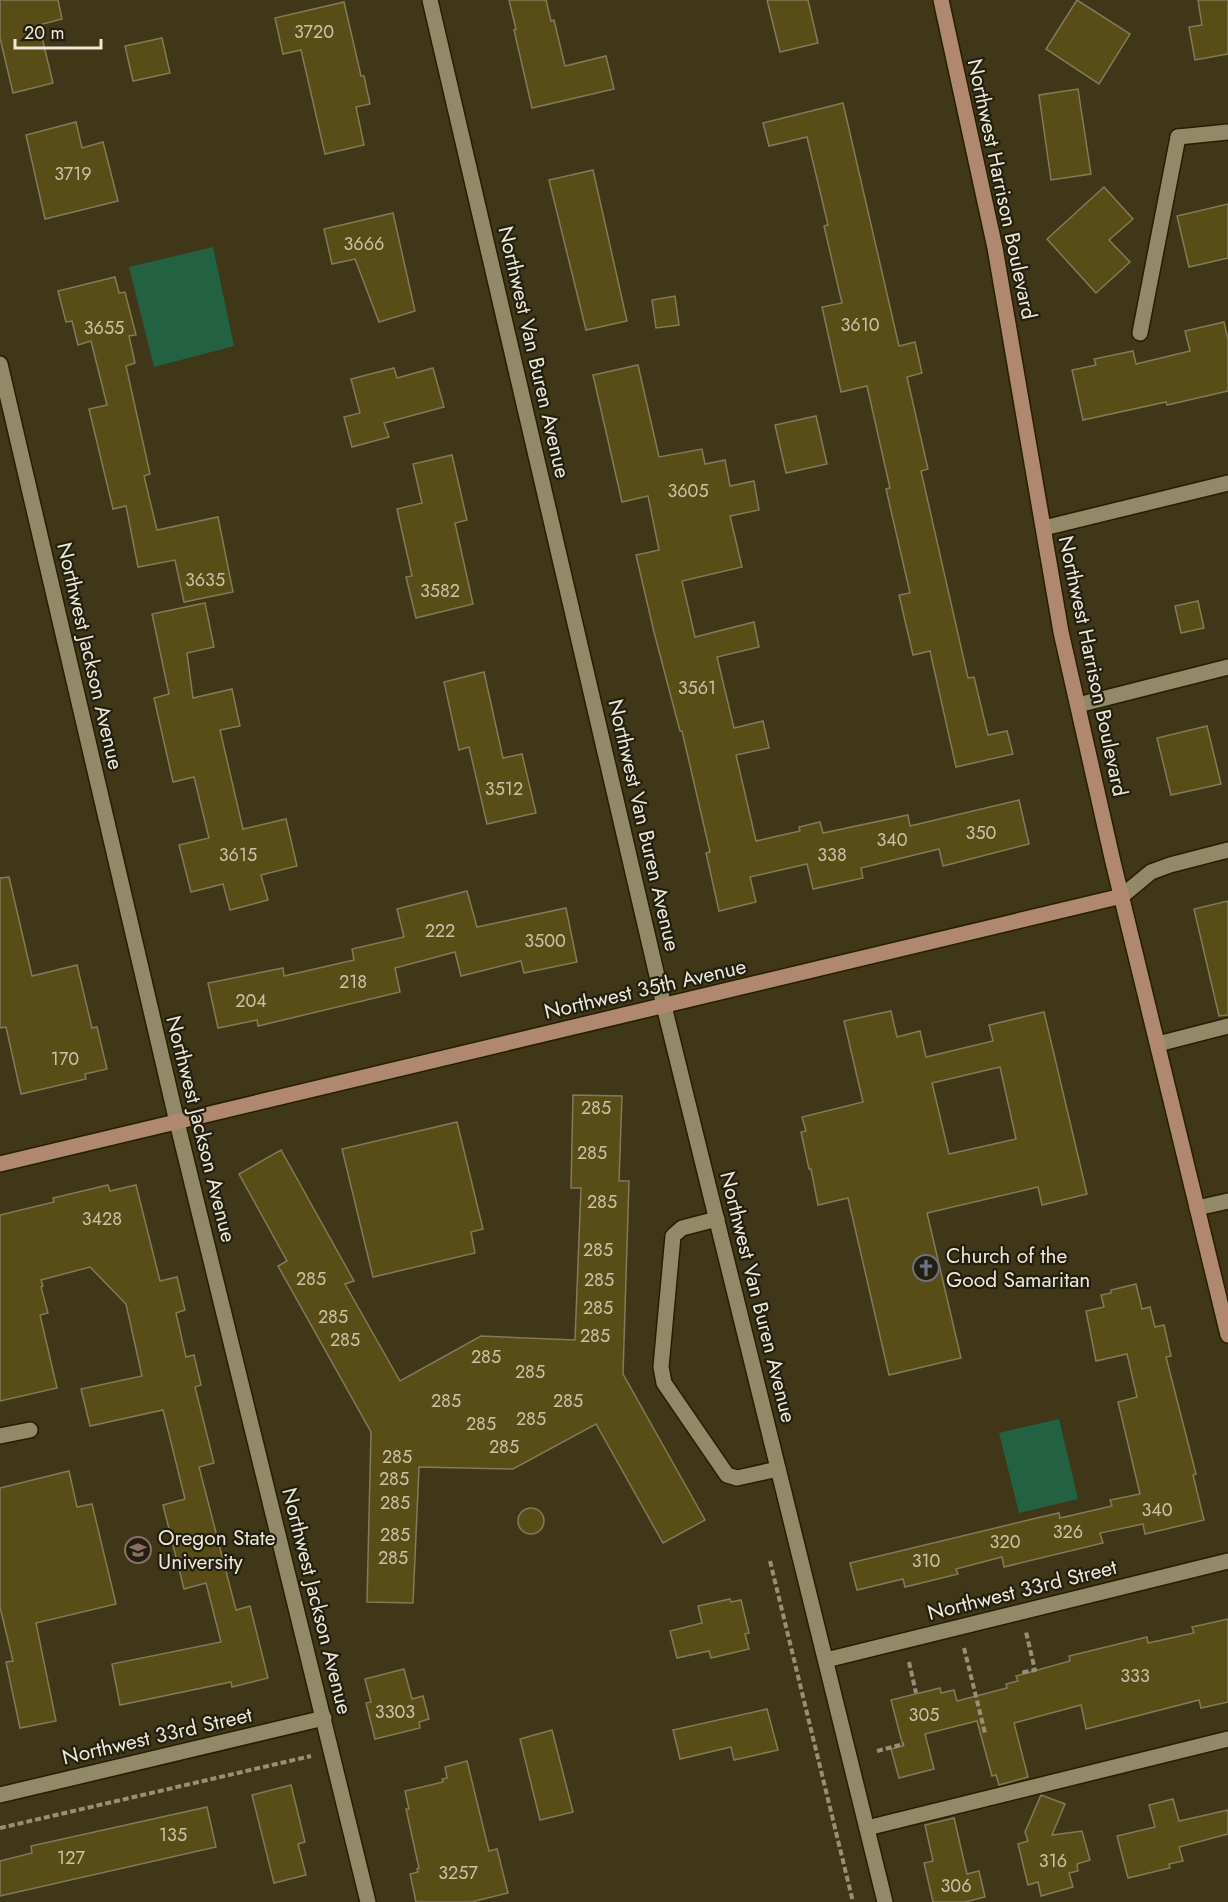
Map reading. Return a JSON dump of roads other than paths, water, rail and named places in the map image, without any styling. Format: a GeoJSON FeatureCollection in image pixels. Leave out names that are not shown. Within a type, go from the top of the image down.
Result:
{"type":"FeatureCollection","features":[{"type":"Feature","properties":{"kind":"main road","name":"Northwest Harrison Boulevard"},"geometry":{"type":"LineString","coordinates":[[941,0],[995,248],[1061,632],[1113,862],[1228,1335]]}},
{"type":"Feature","properties":{"kind":"main road","name":"Northwest 35th Avenue"},"geometry":{"type":"LineString","coordinates":[[0,1164],[1122,896]]}},
{"type":"Feature","properties":{"kind":"street","name":"Northwest Van Buren Avenue"},"geometry":{"type":"LineString","coordinates":[[430,0],[664,1006],[885,1902]]}},
{"type":"Feature","properties":{"kind":"street"},"geometry":{"type":"LineString","coordinates":[[1140,333],[1178,137],[1228,132]]}},
{"type":"Feature","properties":{"kind":"street","name":"Northwest Jackson Avenue"},"geometry":{"type":"LineString","coordinates":[[0,364],[177,1122],[368,1902]]}},
{"type":"Feature","properties":{"kind":"street"},"geometry":{"type":"LineString","coordinates":[[1044,528],[1228,483]]}},
{"type":"Feature","properties":{"kind":"street"},"geometry":{"type":"LineString","coordinates":[[1078,705],[1228,667]]}},
{"type":"Feature","properties":{"kind":"street"},"geometry":{"type":"LineString","coordinates":[[1122,896],[1151,872],[1228,850]]}},
{"type":"Feature","properties":{"kind":"street"},"geometry":{"type":"LineString","coordinates":[[1158,1044],[1228,1026]]}},
{"type":"Feature","properties":{"kind":"street"},"geometry":{"type":"LineString","coordinates":[[1197,1208],[1228,1201]]}},
{"type":"Feature","properties":{"kind":"street"},"geometry":{"type":"LineString","coordinates":[[717,1218],[682,1228],[673,1236],[661,1366],[664,1383],[727,1475],[737,1478],[778,1469]]}},
{"type":"Feature","properties":{"kind":"street"},"geometry":{"type":"LineString","coordinates":[[0,1436],[30,1430]]}},
{"type":"Feature","properties":{"kind":"street","name":"Northwest 33rd Street"},"geometry":{"type":"LineString","coordinates":[[826,1660],[1228,1561]]}},
{"type":"Feature","properties":{"kind":"street","name":"Northwest 33rd Street"},"geometry":{"type":"LineString","coordinates":[[0,1795],[324,1718]]}},
{"type":"Feature","properties":{"kind":"street"},"geometry":{"type":"LineString","coordinates":[[867,1828],[1228,1739]]}},
{"type":"Feature","properties":{"kind":"place","name":"Church of the Good Samaritan"},"geometry":{"type":"Point","coordinates":[926,1268]}},
{"type":"Feature","properties":{"kind":"place","name":"Oregon State University"},"geometry":{"type":"Point","coordinates":[138,1550]}}]}
